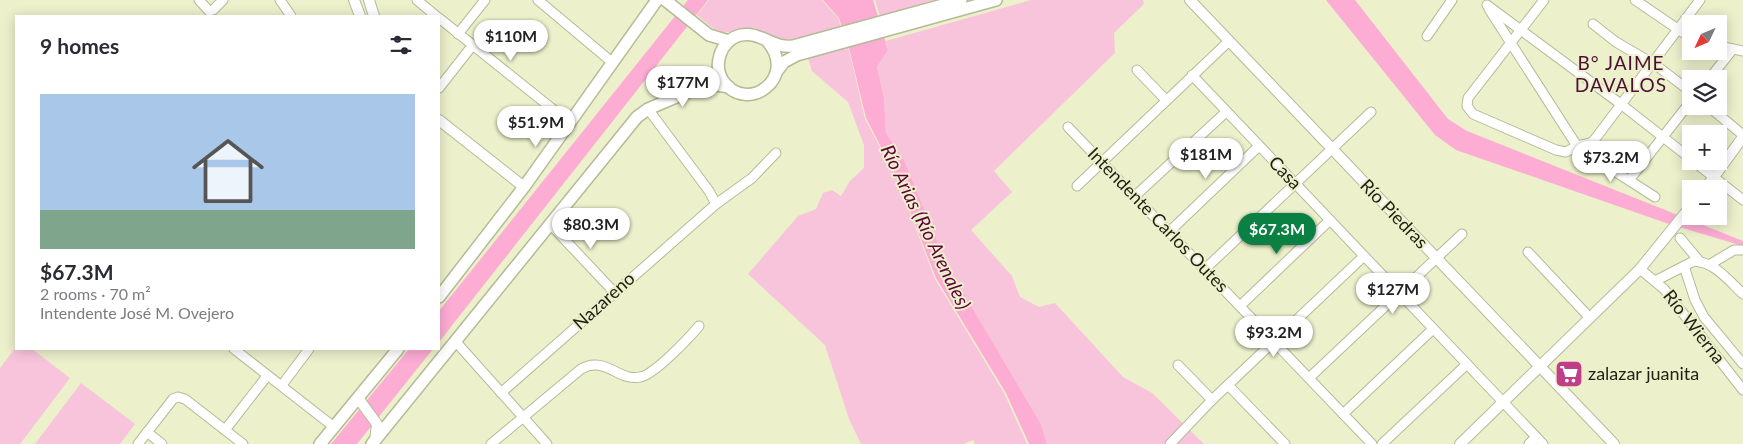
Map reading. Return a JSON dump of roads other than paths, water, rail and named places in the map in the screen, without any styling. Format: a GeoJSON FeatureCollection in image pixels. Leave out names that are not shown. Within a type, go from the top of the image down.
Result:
{"type":"FeatureCollection","features":[{"type":"Feature","properties":{"kind":"main road"},"geometry":{"type":"LineString","coordinates":[[440,296],[524,187],[657,0]]}},
{"type":"Feature","properties":{"kind":"main road"},"geometry":{"type":"LineString","coordinates":[[908,20],[961,0]]}},
{"type":"Feature","properties":{"kind":"main road"},"geometry":{"type":"LineString","coordinates":[[706,32],[729,40],[749,34],[778,46],[795,50],[908,20],[996,0]]}},
{"type":"Feature","properties":{"kind":"main road"},"geometry":{"type":"LineString","coordinates":[[668,2],[706,32],[718,50],[719,70],[729,87]]}},
{"type":"Feature","properties":{"kind":"main road"},"geometry":{"type":"LineString","coordinates":[[719,57],[729,40]]}},
{"type":"Feature","properties":{"kind":"main road"},"geometry":{"type":"LineString","coordinates":[[768,42],[776,55],[777,70]]}},
{"type":"Feature","properties":{"kind":"main road"},"geometry":{"type":"LineString","coordinates":[[373,443],[630,124],[648,109],[707,84],[729,87],[737,92],[754,94],[769,86],[777,70],[795,50]]}},
{"type":"Feature","properties":{"kind":"main road"},"geometry":{"type":"LineString","coordinates":[[320,444],[334,426],[360,401],[397,350]]}},
{"type":"Feature","properties":{"kind":"street"},"geometry":{"type":"LineString","coordinates":[[199,0],[209,11],[213,10],[223,0]]}},
{"type":"Feature","properties":{"kind":"street"},"geometry":{"type":"LineString","coordinates":[[354,0],[360,15]]}},
{"type":"Feature","properties":{"kind":"street"},"geometry":{"type":"LineString","coordinates":[[368,0],[374,15]]}},
{"type":"Feature","properties":{"kind":"street"},"geometry":{"type":"LineString","coordinates":[[417,0],[436,15]]}},
{"type":"Feature","properties":{"kind":"street"},"geometry":{"type":"LineString","coordinates":[[458,34],[485,0]]}},
{"type":"Feature","properties":{"kind":"street"},"geometry":{"type":"LineString","coordinates":[[538,0],[614,63]]}},
{"type":"Feature","properties":{"kind":"street"},"geometry":{"type":"LineString","coordinates":[[1544,0],[1467,102],[1469,110],[1473,114],[1556,150],[1578,147],[1595,139],[1700,0]]}},
{"type":"Feature","properties":{"kind":"street"},"geometry":{"type":"LineString","coordinates":[[1635,0],[1682,33]]}},
{"type":"Feature","properties":{"kind":"street"},"geometry":{"type":"LineString","coordinates":[[1427,36],[1450,1]]}},
{"type":"Feature","properties":{"kind":"street"},"geometry":{"type":"LineString","coordinates":[[285,2],[291,15]]}},
{"type":"Feature","properties":{"kind":"street","name":"Río Piedras"},"geometry":{"type":"LineString","coordinates":[[1193,2],[1614,444]]}},
{"type":"Feature","properties":{"kind":"street"},"geometry":{"type":"LineString","coordinates":[[1486,3],[1682,152]]}},
{"type":"Feature","properties":{"kind":"street"},"geometry":{"type":"LineString","coordinates":[[1486,3],[1578,147],[1655,197]]}},
{"type":"Feature","properties":{"kind":"street"},"geometry":{"type":"LineString","coordinates":[[440,19],[570,123]]}},
{"type":"Feature","properties":{"kind":"street"},"geometry":{"type":"LineString","coordinates":[[1593,24],[1616,42],[1653,64],[1682,85]]}},
{"type":"Feature","properties":{"kind":"street"},"geometry":{"type":"LineString","coordinates":[[1077,186],[1229,41]]}},
{"type":"Feature","properties":{"kind":"street"},"geometry":{"type":"LineString","coordinates":[[440,87],[472,46]]}},
{"type":"Feature","properties":{"kind":"street"},"geometry":{"type":"LineString","coordinates":[[1728,48],[1743,51]]}},
{"type":"Feature","properties":{"kind":"street"},"geometry":{"type":"LineString","coordinates":[[1716,70],[1733,49]]}},
{"type":"Feature","properties":{"kind":"street"},"geometry":{"type":"LineString","coordinates":[[1138,70],[1166,100]]}},
{"type":"Feature","properties":{"kind":"street","name":"Casa"},"geometry":{"type":"LineString","coordinates":[[1192,76],[1543,444]]}},
{"type":"Feature","properties":{"kind":"street"},"geometry":{"type":"LineString","coordinates":[[648,109],[709,191],[716,204]]}},
{"type":"Feature","properties":{"kind":"street"},"geometry":{"type":"LineString","coordinates":[[1135,196],[1226,112]]}},
{"type":"Feature","properties":{"kind":"street"},"geometry":{"type":"LineString","coordinates":[[1205,269],[1371,112]]}},
{"type":"Feature","properties":{"kind":"street"},"geometry":{"type":"LineString","coordinates":[[1630,179],[1682,112]]}},
{"type":"Feature","properties":{"kind":"street"},"geometry":{"type":"LineString","coordinates":[[1713,178],[1743,136],[1718,115]]}},
{"type":"Feature","properties":{"kind":"street"},"geometry":{"type":"LineString","coordinates":[[440,121],[524,187]]}},
{"type":"Feature","properties":{"kind":"street","name":"Intendente Carlos Outes"},"geometry":{"type":"LineString","coordinates":[[1068,128],[1170,231],[1372,444]]}},
{"type":"Feature","properties":{"kind":"street"},"geometry":{"type":"LineString","coordinates":[[1170,231],[1259,146]]}},
{"type":"Feature","properties":{"kind":"street","name":"Nazareno"},"geometry":{"type":"LineString","coordinates":[[501,394],[614,292],[716,204],[752,178],[776,153]]}},
{"type":"Feature","properties":{"kind":"street"},"geometry":{"type":"LineString","coordinates":[[1704,170],[1743,200]]}},
{"type":"Feature","properties":{"kind":"street"},"geometry":{"type":"LineString","coordinates":[[1240,306],[1330,220]]}},
{"type":"Feature","properties":{"kind":"street"},"geometry":{"type":"LineString","coordinates":[[1460,444],[1676,234],[1682,222]]}},
{"type":"Feature","properties":{"kind":"street"},"geometry":{"type":"LineString","coordinates":[[550,224],[614,292]]}},
{"type":"Feature","properties":{"kind":"street"},"geometry":{"type":"LineString","coordinates":[[1308,378],[1462,234]]}},
{"type":"Feature","properties":{"kind":"street"},"geometry":{"type":"LineString","coordinates":[[1676,234],[1704,263],[1743,294]]}},
{"type":"Feature","properties":{"kind":"street"},"geometry":{"type":"LineString","coordinates":[[1656,280],[1684,266],[1704,263],[1734,250],[1743,250]]}},
{"type":"Feature","properties":{"kind":"street"},"geometry":{"type":"LineString","coordinates":[[1528,252],[1590,318]]}},
{"type":"Feature","properties":{"kind":"street"},"geometry":{"type":"LineString","coordinates":[[1174,443],[1212,400],[1364,256]]}},
{"type":"Feature","properties":{"kind":"street"},"geometry":{"type":"LineString","coordinates":[[1684,266],[1695,300],[1704,317],[1743,364]]}},
{"type":"Feature","properties":{"kind":"street","name":"Río Wierna"},"geometry":{"type":"LineString","coordinates":[[1640,269],[1656,280],[1743,390]]}},
{"type":"Feature","properties":{"kind":"street"},"geometry":{"type":"LineString","coordinates":[[491,444],[586,366],[602,366],[632,378],[645,376],[684,343],[699,326]]}},
{"type":"Feature","properties":{"kind":"street"},"geometry":{"type":"LineString","coordinates":[[1343,414],[1433,329]]}},
{"type":"Feature","properties":{"kind":"street"},"geometry":{"type":"LineString","coordinates":[[456,342],[547,444]]}},
{"type":"Feature","properties":{"kind":"street"},"geometry":{"type":"LineString","coordinates":[[235,350],[334,426]]}},
{"type":"Feature","properties":{"kind":"street"},"geometry":{"type":"LineString","coordinates":[[282,385],[308,350]]}},
{"type":"Feature","properties":{"kind":"street"},"geometry":{"type":"LineString","coordinates":[[1382,444],[1467,364]]}},
{"type":"Feature","properties":{"kind":"street"},"geometry":{"type":"LineString","coordinates":[[1178,365],[1212,400]]}},
{"type":"Feature","properties":{"kind":"street"},"geometry":{"type":"LineString","coordinates":[[224,430],[267,376]]}},
{"type":"Feature","properties":{"kind":"street"},"geometry":{"type":"LineString","coordinates":[[1228,385],[1285,444]]}},
{"type":"Feature","properties":{"kind":"street"},"geometry":{"type":"LineString","coordinates":[[138,444],[172,399],[178,397],[184,399],[243,444]]}},
{"type":"Feature","properties":{"kind":"street"},"geometry":{"type":"LineString","coordinates":[[360,401],[376,424],[373,443]]}},
{"type":"Feature","properties":{"kind":"street"},"geometry":{"type":"LineString","coordinates":[[376,424],[385,424],[392,420]]}},
{"type":"Feature","properties":{"kind":"street"},"geometry":{"type":"LineString","coordinates":[[147,432],[162,444]]}},
{"type":"Feature","properties":{"kind":"street"},"geometry":{"type":"LineString","coordinates":[[1529,444],[1536,437]]}},
{"type":"Feature","properties":{"kind":"water"},"geometry":{"type":"Polygon","coordinates":[[[688,0],[708,0],[440,341],[440,310],[688,0]]]}},
{"type":"Feature","properties":{"kind":"water","name":"Río Arias (Río Arenales)"},"geometry":{"type":"Polygon","coordinates":[[[823,0],[873,0],[888,50],[877,67],[884,98],[886,133],[904,160],[947,265],[1041,424],[1047,444],[1029,444],[1006,393],[936,278],[897,178],[866,118],[850,52],[839,18],[823,0]]]}},
{"type":"Feature","properties":{"kind":"water"},"geometry":{"type":"Polygon","coordinates":[[[1326,0],[1355,0],[1448,119],[1467,131],[1682,217],[1682,225],[1703,225],[1743,241],[1743,246],[1669,224],[1456,150],[1435,135],[1326,0]]]}},
{"type":"Feature","properties":{"kind":"water"},"geometry":{"type":"Polygon","coordinates":[[[408,350],[432,350],[357,444],[331,444],[408,350]]]}},
{"type":"Feature","properties":{"kind":"place","name":"zalazar juanita"},"geometry":{"type":"Point","coordinates":[1569,374]}},
{"type":"Feature","properties":{"kind":"district","name":"B° JAIME DAVALOS"},"geometry":{"type":"Point","coordinates":[1621,74]}}]}
